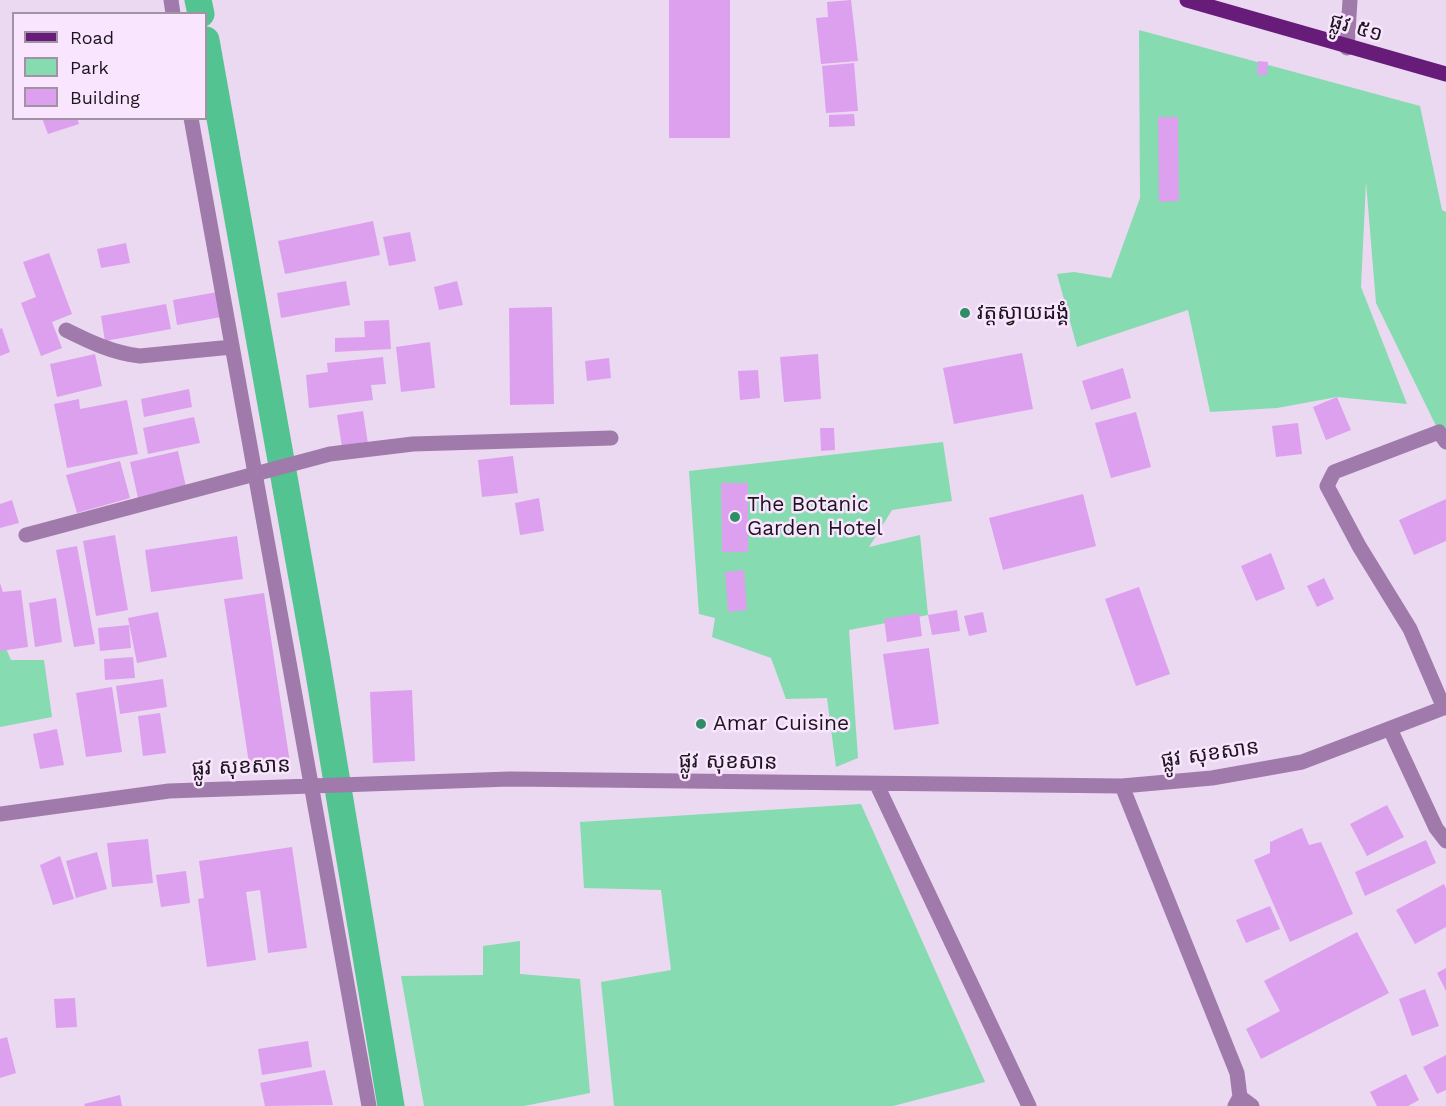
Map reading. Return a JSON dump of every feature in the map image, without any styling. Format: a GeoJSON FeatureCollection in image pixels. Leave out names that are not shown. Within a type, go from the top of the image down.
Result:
{"type":"FeatureCollection","features":[{"type":"Feature","properties":{"kind":"main road","name":"ផ្លូវ ៥១"},"geometry":{"type":"LineString","coordinates":[[1187,0],[1446,75]]}},
{"type":"Feature","properties":{"kind":"street"},"geometry":{"type":"LineString","coordinates":[[1347,48],[1350,0]]}},
{"type":"Feature","properties":{"kind":"street"},"geometry":{"type":"LineString","coordinates":[[191,120],[232,347],[261,472],[369,1106]]}},
{"type":"Feature","properties":{"kind":"street"},"geometry":{"type":"LineString","coordinates":[[66,330],[99,346],[140,356],[232,347]]}},
{"type":"Feature","properties":{"kind":"street"},"geometry":{"type":"LineString","coordinates":[[1445,708],[1410,629],[1359,546],[1328,486],[1334,472],[1440,432],[1446,442]]}},
{"type":"Feature","properties":{"kind":"street"},"geometry":{"type":"LineString","coordinates":[[26,535],[330,454],[413,444],[611,438]]}},
{"type":"Feature","properties":{"kind":"street","name":"ផ្លូវ សុខសាន"},"geometry":{"type":"LineString","coordinates":[[0,814],[170,791],[510,779],[877,785],[1122,786],[1212,778],[1302,762],[1445,708]]}},
{"type":"Feature","properties":{"kind":"street"},"geometry":{"type":"LineString","coordinates":[[1390,729],[1436,828],[1446,841]]}},
{"type":"Feature","properties":{"kind":"street"},"geometry":{"type":"LineString","coordinates":[[877,785],[1029,1106]]}},
{"type":"Feature","properties":{"kind":"street"},"geometry":{"type":"LineString","coordinates":[[1122,786],[1237,1073],[1242,1103]]}},
{"type":"Feature","properties":{"kind":"green space"},"geometry":{"type":"Polygon","coordinates":[[[1139,30],[1420,106],[1442,210],[1446,212],[1446,439],[1439,432],[1376,303],[1366,182],[1361,287],[1407,404],[1337,397],[1277,408],[1210,412],[1188,310],[1077,347],[1057,274],[1074,272],[1111,278],[1140,198],[1139,30]]]}},
{"type":"Feature","properties":{"kind":"green space"},"geometry":{"type":"Polygon","coordinates":[[[943,442],[952,501],[892,510],[869,547],[920,535],[928,615],[849,630],[858,758],[836,767],[827,698],[786,699],[771,658],[712,637],[715,618],[699,614],[689,471],[943,442]]]}},
{"type":"Feature","properties":{"kind":"green space"},"geometry":{"type":"Polygon","coordinates":[[[5,646],[11,660],[44,660],[52,717],[0,727],[0,647],[5,646]]]}},
{"type":"Feature","properties":{"kind":"green space"},"geometry":{"type":"Polygon","coordinates":[[[861,804],[985,1082],[893,1106],[614,1106],[601,982],[671,970],[661,890],[584,888],[580,822],[861,804]]]}},
{"type":"Feature","properties":{"kind":"green space"},"geometry":{"type":"Polygon","coordinates":[[[520,941],[520,974],[580,979],[590,1093],[524,1106],[424,1106],[401,976],[483,975],[483,946],[520,941]]]}},
{"type":"Feature","properties":{"kind":"building"},"geometry":{"type":"Polygon","coordinates":[[[669,0],[730,0],[730,138],[669,138],[669,0]]]}},
{"type":"Feature","properties":{"kind":"building"},"geometry":{"type":"Polygon","coordinates":[[[851,0],[858,61],[821,64],[816,18],[828,17],[827,2],[851,0]]]}},
{"type":"Feature","properties":{"kind":"building"},"geometry":{"type":"Polygon","coordinates":[[[1258,61],[1268,62],[1267,75],[1257,75],[1258,61]]]}},
{"type":"Feature","properties":{"kind":"building"},"geometry":{"type":"Polygon","coordinates":[[[854,63],[858,111],[826,113],[822,66],[854,63]]]}},
{"type":"Feature","properties":{"kind":"building"},"geometry":{"type":"Polygon","coordinates":[[[854,114],[855,126],[829,127],[829,115],[854,114]]]}},
{"type":"Feature","properties":{"kind":"building"},"geometry":{"type":"Polygon","coordinates":[[[1158,117],[1178,117],[1179,201],[1159,202],[1158,117]]]}},
{"type":"Feature","properties":{"kind":"building"},"geometry":{"type":"Polygon","coordinates":[[[43,120],[78,120],[79,124],[48,134],[43,120]]]}},
{"type":"Feature","properties":{"kind":"building"},"geometry":{"type":"Polygon","coordinates":[[[373,221],[380,255],[285,274],[278,241],[373,221]]]}},
{"type":"Feature","properties":{"kind":"building"},"geometry":{"type":"Polygon","coordinates":[[[410,232],[416,261],[389,266],[383,237],[410,232]]]}},
{"type":"Feature","properties":{"kind":"building"},"geometry":{"type":"Polygon","coordinates":[[[126,243],[130,263],[101,268],[97,249],[126,243]]]}},
{"type":"Feature","properties":{"kind":"building"},"geometry":{"type":"Polygon","coordinates":[[[49,253],[72,314],[52,322],[62,348],[41,356],[21,303],[36,297],[23,262],[49,253]]]}},
{"type":"Feature","properties":{"kind":"building"},"geometry":{"type":"Polygon","coordinates":[[[346,281],[350,305],[281,318],[277,293],[346,281]]]}},
{"type":"Feature","properties":{"kind":"building"},"geometry":{"type":"Polygon","coordinates":[[[457,281],[463,305],[439,310],[434,287],[457,281]]]}},
{"type":"Feature","properties":{"kind":"building"},"geometry":{"type":"Polygon","coordinates":[[[217,292],[221,317],[177,325],[173,300],[217,292]]]}},
{"type":"Feature","properties":{"kind":"building"},"geometry":{"type":"Polygon","coordinates":[[[166,304],[171,329],[105,341],[101,316],[166,304]]]}},
{"type":"Feature","properties":{"kind":"building"},"geometry":{"type":"Polygon","coordinates":[[[552,307],[554,404],[510,405],[509,308],[552,307]]]}},
{"type":"Feature","properties":{"kind":"building"},"geometry":{"type":"Polygon","coordinates":[[[389,320],[391,349],[335,352],[335,338],[365,337],[364,321],[389,320]]]}},
{"type":"Feature","properties":{"kind":"building"},"geometry":{"type":"Polygon","coordinates":[[[2,328],[10,352],[0,356],[0,329],[2,328]]]}},
{"type":"Feature","properties":{"kind":"building"},"geometry":{"type":"Polygon","coordinates":[[[430,342],[435,388],[401,392],[396,347],[430,342]]]}},
{"type":"Feature","properties":{"kind":"building"},"geometry":{"type":"Polygon","coordinates":[[[1022,353],[1033,409],[954,424],[943,368],[1022,353]]]}},
{"type":"Feature","properties":{"kind":"building"},"geometry":{"type":"Polygon","coordinates":[[[95,354],[102,386],[57,397],[50,364],[95,354]]]}},
{"type":"Feature","properties":{"kind":"building"},"geometry":{"type":"Polygon","coordinates":[[[818,354],[821,399],[784,402],[780,357],[818,354]]]}},
{"type":"Feature","properties":{"kind":"building"},"geometry":{"type":"Polygon","coordinates":[[[383,357],[386,384],[371,385],[373,400],[309,408],[306,375],[328,372],[327,363],[383,357]]]}},
{"type":"Feature","properties":{"kind":"building"},"geometry":{"type":"Polygon","coordinates":[[[609,358],[611,378],[587,381],[585,361],[609,358]]]}},
{"type":"Feature","properties":{"kind":"building"},"geometry":{"type":"Polygon","coordinates":[[[1123,368],[1131,398],[1091,410],[1082,381],[1123,368]]]}},
{"type":"Feature","properties":{"kind":"building"},"geometry":{"type":"Polygon","coordinates":[[[758,370],[760,398],[740,400],[738,371],[758,370]]]}},
{"type":"Feature","properties":{"kind":"building"},"geometry":{"type":"Polygon","coordinates":[[[189,389],[192,407],[144,417],[141,399],[189,389]]]}},
{"type":"Feature","properties":{"kind":"building"},"geometry":{"type":"Polygon","coordinates":[[[1337,397],[1351,430],[1326,440],[1313,407],[1337,397]]]}},
{"type":"Feature","properties":{"kind":"building"},"geometry":{"type":"Polygon","coordinates":[[[79,399],[80,409],[127,400],[138,454],[67,468],[54,404],[79,399]]]}},
{"type":"Feature","properties":{"kind":"building"},"geometry":{"type":"Polygon","coordinates":[[[363,411],[368,444],[342,447],[337,415],[363,411]]]}},
{"type":"Feature","properties":{"kind":"building"},"geometry":{"type":"Polygon","coordinates":[[[1136,412],[1151,467],[1111,478],[1095,423],[1136,412]]]}},
{"type":"Feature","properties":{"kind":"building"},"geometry":{"type":"Polygon","coordinates":[[[194,417],[200,443],[148,454],[143,428],[194,417]]]}},
{"type":"Feature","properties":{"kind":"building"},"geometry":{"type":"Polygon","coordinates":[[[1298,423],[1302,454],[1276,457],[1272,426],[1298,423]]]}},
{"type":"Feature","properties":{"kind":"building"},"geometry":{"type":"Polygon","coordinates":[[[820,428],[834,428],[835,450],[821,451],[820,428]]]}},
{"type":"Feature","properties":{"kind":"building"},"geometry":{"type":"Polygon","coordinates":[[[178,451],[186,487],[138,498],[130,462],[178,451]]]}},
{"type":"Feature","properties":{"kind":"building"},"geometry":{"type":"Polygon","coordinates":[[[513,456],[518,493],[482,497],[478,460],[513,456]]]}},
{"type":"Feature","properties":{"kind":"building"},"geometry":{"type":"Polygon","coordinates":[[[120,461],[130,498],[77,513],[66,475],[120,461]]]}},
{"type":"Feature","properties":{"kind":"building","name":"The Botanic Garden Hotel"},"geometry":{"type":"Polygon","coordinates":[[[721,483],[748,483],[748,552],[722,552],[721,483]]]}},
{"type":"Feature","properties":{"kind":"building"},"geometry":{"type":"Polygon","coordinates":[[[1083,494],[1096,546],[1003,570],[989,518],[1083,494]]]}},
{"type":"Feature","properties":{"kind":"building"},"geometry":{"type":"Polygon","coordinates":[[[539,498],[544,531],[520,535],[515,503],[539,498]]]}},
{"type":"Feature","properties":{"kind":"building"},"geometry":{"type":"Polygon","coordinates":[[[1446,499],[1446,541],[1414,555],[1399,520],[1446,499]]]}},
{"type":"Feature","properties":{"kind":"building"},"geometry":{"type":"Polygon","coordinates":[[[12,500],[19,523],[0,528],[0,504],[12,500]]]}},
{"type":"Feature","properties":{"kind":"building"},"geometry":{"type":"Polygon","coordinates":[[[115,535],[128,610],[96,616],[83,541],[115,535]]]}},
{"type":"Feature","properties":{"kind":"building"},"geometry":{"type":"Polygon","coordinates":[[[237,536],[243,579],[151,592],[145,550],[237,536]]]}},
{"type":"Feature","properties":{"kind":"building"},"geometry":{"type":"Polygon","coordinates":[[[77,546],[95,644],[74,647],[56,550],[77,546]]]}},
{"type":"Feature","properties":{"kind":"building"},"geometry":{"type":"Polygon","coordinates":[[[1271,553],[1285,589],[1256,601],[1241,566],[1271,553]]]}},
{"type":"Feature","properties":{"kind":"building"},"geometry":{"type":"Polygon","coordinates":[[[744,570],[747,610],[728,612],[725,572],[744,570]]]}},
{"type":"Feature","properties":{"kind":"building"},"geometry":{"type":"Polygon","coordinates":[[[1324,578],[1334,599],[1317,607],[1307,586],[1324,578]]]}},
{"type":"Feature","properties":{"kind":"building"},"geometry":{"type":"Polygon","coordinates":[[[0,583],[3,592],[21,590],[28,647],[0,651],[0,583]]]}},
{"type":"Feature","properties":{"kind":"building"},"geometry":{"type":"Polygon","coordinates":[[[1139,587],[1170,674],[1136,686],[1105,599],[1139,587]]]}},
{"type":"Feature","properties":{"kind":"building"},"geometry":{"type":"Polygon","coordinates":[[[264,593],[290,763],[250,770],[224,599],[264,593]]]}},
{"type":"Feature","properties":{"kind":"building"},"geometry":{"type":"Polygon","coordinates":[[[56,598],[62,642],[35,647],[29,603],[56,598]]]}},
{"type":"Feature","properties":{"kind":"building"},"geometry":{"type":"Polygon","coordinates":[[[957,610],[960,631],[932,635],[928,615],[957,610]]]}},
{"type":"Feature","properties":{"kind":"building"},"geometry":{"type":"Polygon","coordinates":[[[158,612],[167,657],[137,663],[128,618],[158,612]]]}},
{"type":"Feature","properties":{"kind":"building"},"geometry":{"type":"Polygon","coordinates":[[[983,612],[987,632],[969,636],[964,616],[983,612]]]}},
{"type":"Feature","properties":{"kind":"building"},"geometry":{"type":"Polygon","coordinates":[[[919,613],[922,636],[887,642],[884,619],[919,613]]]}},
{"type":"Feature","properties":{"kind":"building"},"geometry":{"type":"Polygon","coordinates":[[[129,625],[131,648],[100,651],[98,628],[129,625]]]}},
{"type":"Feature","properties":{"kind":"building"},"geometry":{"type":"Polygon","coordinates":[[[929,648],[939,724],[894,730],[883,654],[929,648]]]}},
{"type":"Feature","properties":{"kind":"building"},"geometry":{"type":"Polygon","coordinates":[[[133,657],[135,678],[105,680],[104,659],[133,657]]]}},
{"type":"Feature","properties":{"kind":"building"},"geometry":{"type":"Polygon","coordinates":[[[163,679],[167,707],[120,714],[116,686],[163,679]]]}},
{"type":"Feature","properties":{"kind":"building"},"geometry":{"type":"Polygon","coordinates":[[[112,687],[122,752],[86,757],[76,693],[112,687]]]}},
{"type":"Feature","properties":{"kind":"building"},"geometry":{"type":"Polygon","coordinates":[[[412,690],[415,761],[373,763],[370,692],[412,690]]]}},
{"type":"Feature","properties":{"kind":"building"},"geometry":{"type":"Polygon","coordinates":[[[160,713],[166,753],[143,756],[138,716],[160,713]]]}},
{"type":"Feature","properties":{"kind":"building"},"geometry":{"type":"Polygon","coordinates":[[[57,729],[64,765],[40,769],[33,734],[57,729]]]}},
{"type":"Feature","properties":{"kind":"building"},"geometry":{"type":"Polygon","coordinates":[[[1387,805],[1404,837],[1367,856],[1350,824],[1387,805]]]}},
{"type":"Feature","properties":{"kind":"building"},"geometry":{"type":"Polygon","coordinates":[[[1302,828],[1309,845],[1321,842],[1353,914],[1290,942],[1254,860],[1270,853],[1270,842],[1302,828]]]}},
{"type":"Feature","properties":{"kind":"building"},"geometry":{"type":"Polygon","coordinates":[[[148,839],[153,883],[112,887],[107,843],[148,839]]]}},
{"type":"Feature","properties":{"kind":"building"},"geometry":{"type":"Polygon","coordinates":[[[1426,840],[1436,863],[1365,896],[1355,872],[1426,840]]]}},
{"type":"Feature","properties":{"kind":"building"},"geometry":{"type":"Polygon","coordinates":[[[292,847],[307,948],[268,953],[260,890],[246,892],[256,960],[207,967],[198,899],[204,898],[199,861],[292,847]]]}},
{"type":"Feature","properties":{"kind":"building"},"geometry":{"type":"Polygon","coordinates":[[[97,852],[107,889],[76,898],[66,861],[97,852]]]}},
{"type":"Feature","properties":{"kind":"building"},"geometry":{"type":"Polygon","coordinates":[[[60,856],[74,899],[53,905],[40,865],[60,856]]]}},
{"type":"Feature","properties":{"kind":"building"},"geometry":{"type":"Polygon","coordinates":[[[186,871],[190,903],[161,907],[156,875],[186,871]]]}},
{"type":"Feature","properties":{"kind":"building"},"geometry":{"type":"Polygon","coordinates":[[[1444,884],[1446,927],[1415,944],[1396,910],[1444,884]]]}},
{"type":"Feature","properties":{"kind":"building"},"geometry":{"type":"Polygon","coordinates":[[[1270,906],[1280,929],[1246,943],[1236,920],[1270,906]]]}},
{"type":"Feature","properties":{"kind":"building"},"geometry":{"type":"Polygon","coordinates":[[[1357,932],[1389,993],[1261,1059],[1246,1029],[1280,1011],[1264,981],[1357,932]]]}},
{"type":"Feature","properties":{"kind":"building"},"geometry":{"type":"Polygon","coordinates":[[[1446,968],[1446,991],[1437,973],[1446,968]]]}},
{"type":"Feature","properties":{"kind":"building"},"geometry":{"type":"Polygon","coordinates":[[[1425,989],[1439,1026],[1412,1036],[1399,999],[1425,989]]]}},
{"type":"Feature","properties":{"kind":"building"},"geometry":{"type":"Polygon","coordinates":[[[75,998],[77,1027],[56,1028],[54,999],[75,998]]]}},
{"type":"Feature","properties":{"kind":"building"},"geometry":{"type":"Polygon","coordinates":[[[7,1037],[16,1073],[0,1078],[0,1039],[7,1037]]]}},
{"type":"Feature","properties":{"kind":"building"},"geometry":{"type":"Polygon","coordinates":[[[308,1041],[312,1067],[262,1075],[258,1049],[308,1041]]]}},
{"type":"Feature","properties":{"kind":"building"},"geometry":{"type":"Polygon","coordinates":[[[1446,1055],[1446,1090],[1437,1094],[1423,1067],[1446,1055]]]}},
{"type":"Feature","properties":{"kind":"building"},"geometry":{"type":"Polygon","coordinates":[[[325,1070],[333,1105],[265,1106],[260,1083],[325,1070]]]}},
{"type":"Feature","properties":{"kind":"building"},"geometry":{"type":"Polygon","coordinates":[[[1406,1074],[1419,1100],[1408,1106],[1377,1106],[1370,1092],[1406,1074]]]}},
{"type":"Feature","properties":{"kind":"building"},"geometry":{"type":"Polygon","coordinates":[[[120,1095],[122,1106],[85,1106],[84,1104],[120,1095]]]}},
{"type":"Feature","properties":{"kind":"waterway"},"geometry":{"type":"LineString","coordinates":[[198,0],[201,12]]}},
{"type":"Feature","properties":{"kind":"waterway"},"geometry":{"type":"LineString","coordinates":[[207,46],[317,662],[391,1106]]}},
{"type":"Feature","properties":{"kind":"place","name":"វត្តស្វាយដង្គំ"},"geometry":{"type":"Point","coordinates":[965,313]}},
{"type":"Feature","properties":{"kind":"place","name":"The Botanic Garden Hotel"},"geometry":{"type":"Point","coordinates":[735,517]}},
{"type":"Feature","properties":{"kind":"place","name":"Amar Cuisine"},"geometry":{"type":"Point","coordinates":[701,724]}}]}
